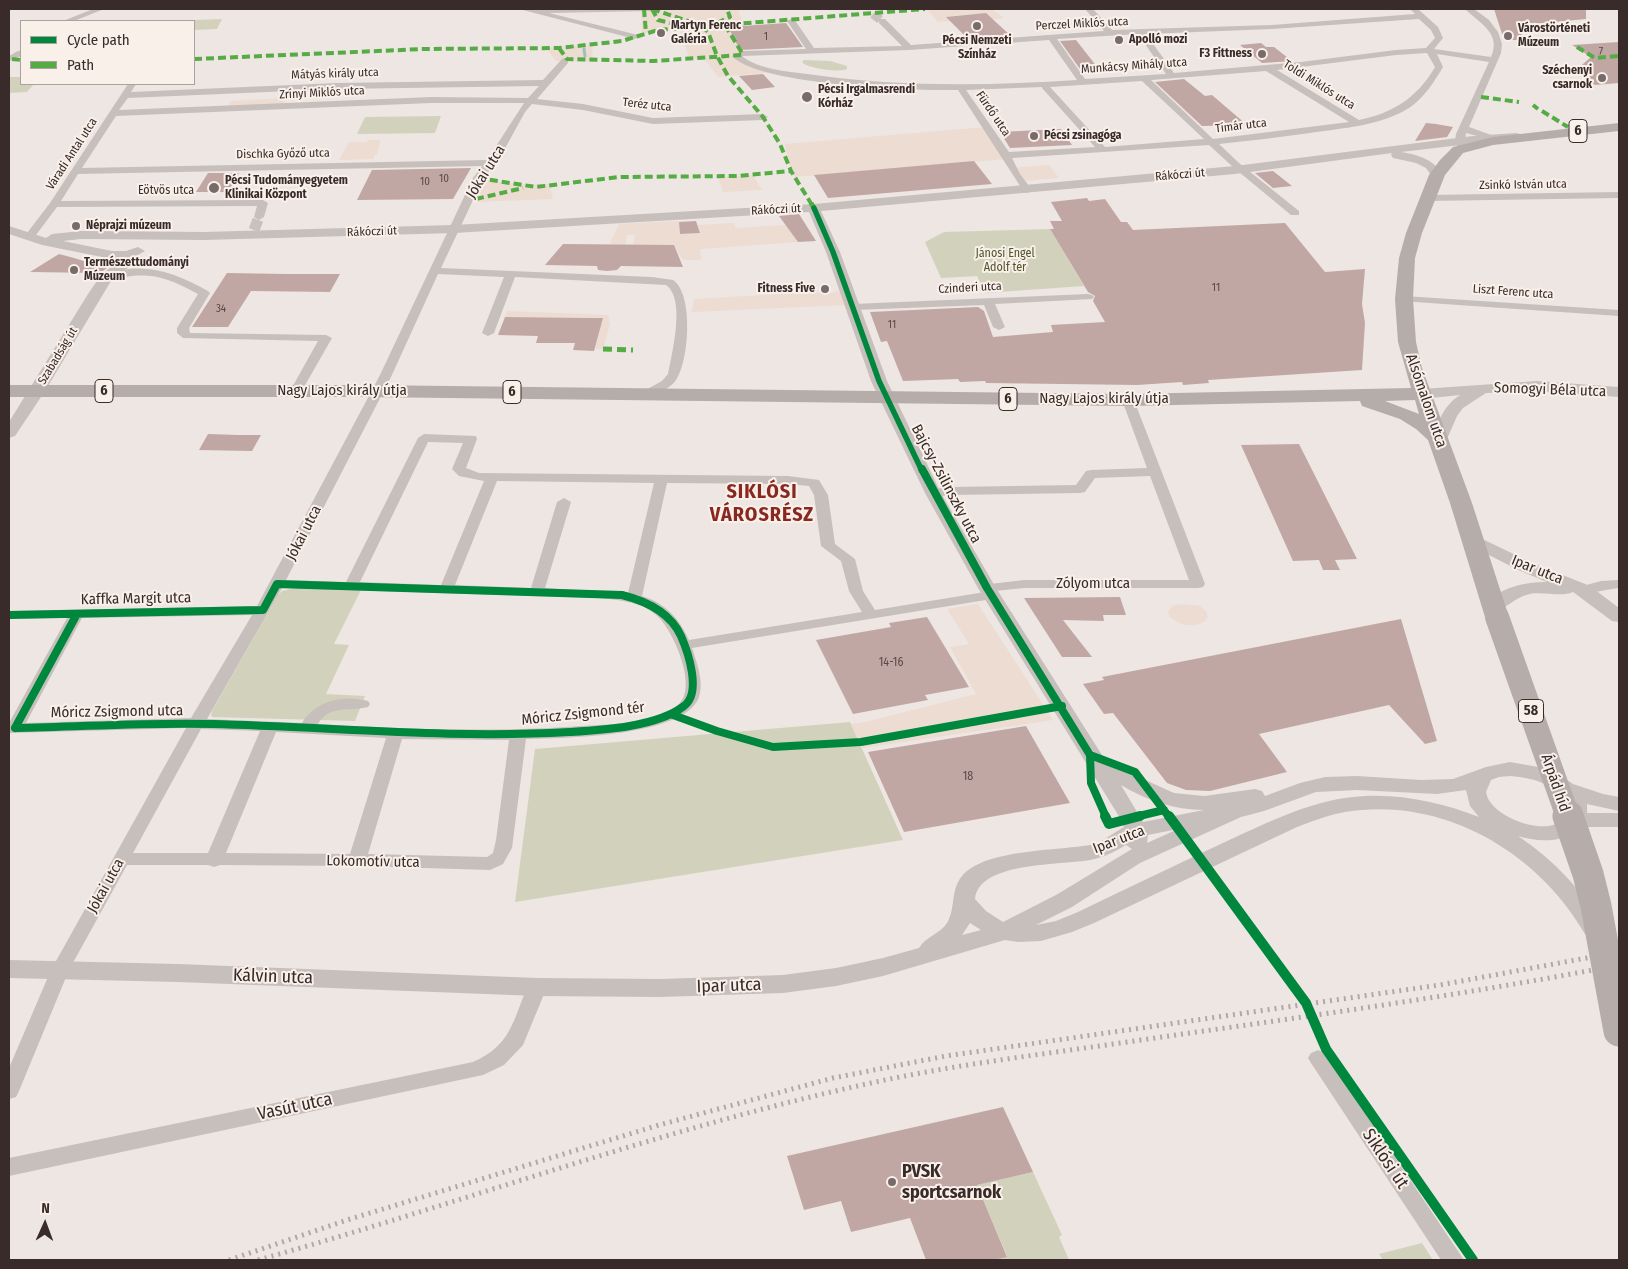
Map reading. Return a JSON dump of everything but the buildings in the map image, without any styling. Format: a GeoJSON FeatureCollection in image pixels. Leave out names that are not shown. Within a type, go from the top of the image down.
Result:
{"type":"FeatureCollection","features":[{"type":"Feature","properties":{"kind":"main road","name":"Rákóczi út"},"geometry":{"type":"LineString","coordinates":[[1458,149],[1493,141],[1619,127]]}},
{"type":"Feature","properties":{"kind":"main road","name":"Alsómalom utca"},"geometry":{"type":"LineString","coordinates":[[1458,149],[1437,175],[1408,253],[1404,299],[1407,342],[1413,368],[1439,439],[1472,540]]}},
{"type":"Feature","properties":{"kind":"main road","name":"6"},"geometry":{"type":"LineString","coordinates":[[1346,397],[1388,385],[1400,379],[1413,368]]}},
{"type":"Feature","properties":{"kind":"main road","name":"6"},"geometry":{"type":"LineString","coordinates":[[9,391],[37,391]]}},
{"type":"Feature","properties":{"kind":"main road","name":"Nagy Lajos király útja"},"geometry":{"type":"LineString","coordinates":[[37,391],[646,393],[1128,400],[1422,394]]}},
{"type":"Feature","properties":{"kind":"main road"},"geometry":{"type":"LineString","coordinates":[[1346,397],[1402,412],[1428,427],[1439,439]]}},
{"type":"Feature","properties":{"kind":"main road","name":"Árpád híd"},"geometry":{"type":"LineString","coordinates":[[1472,540],[1588,874],[1596,906],[1619,1031]]}},
{"type":"Feature","properties":{"kind":"street"},"geometry":{"type":"LineString","coordinates":[[70,20],[99,9]]}},
{"type":"Feature","properties":{"kind":"street"},"geometry":{"type":"LineString","coordinates":[[523,9],[635,37]]}},
{"type":"Feature","properties":{"kind":"street"},"geometry":{"type":"LineString","coordinates":[[534,11],[652,9]]}},
{"type":"Feature","properties":{"kind":"street"},"geometry":{"type":"LineString","coordinates":[[1088,9],[1110,33]]}},
{"type":"Feature","properties":{"kind":"street"},"geometry":{"type":"LineString","coordinates":[[1414,9],[1435,29],[1438,38],[1430,48],[1430,51]]}},
{"type":"Feature","properties":{"kind":"street"},"geometry":{"type":"LineString","coordinates":[[1458,149],[1463,128],[1494,60],[1498,44],[1496,32],[1469,9]]}},
{"type":"Feature","properties":{"kind":"street","name":"Perczel Miklós utca"},"geometry":{"type":"LineString","coordinates":[[742,53],[909,48],[1110,33],[1272,27],[1423,16]]}},
{"type":"Feature","properties":{"kind":"street"},"geometry":{"type":"LineString","coordinates":[[791,21],[812,51]]}},
{"type":"Feature","properties":{"kind":"street"},"geometry":{"type":"LineString","coordinates":[[882,21],[909,48]]}},
{"type":"Feature","properties":{"kind":"street"},"geometry":{"type":"LineString","coordinates":[[1140,32],[1172,76]]}},
{"type":"Feature","properties":{"kind":"street"},"geometry":{"type":"LineString","coordinates":[[1051,37],[1083,82]]}},
{"type":"Feature","properties":{"kind":"street","name":"Munkácsy Mihály utca"},"geometry":{"type":"LineString","coordinates":[[742,53],[737,55],[737,58],[757,66],[776,71],[850,83],[960,87],[1045,86],[1268,68],[1430,51],[1494,60]]}},
{"type":"Feature","properties":{"kind":"street","name":"Tímár utca"},"geometry":{"type":"LineString","coordinates":[[1006,156],[1212,142],[1357,123],[1392,114],[1414,101],[1431,82],[1439,66],[1430,51]]}},
{"type":"Feature","properties":{"kind":"street","name":"Jókai utca"},"geometry":{"type":"LineString","coordinates":[[9,1091],[60,970],[120,859],[277,584],[377,391],[436,271],[478,178],[490,163],[529,102],[565,61]]}},
{"type":"Feature","properties":{"kind":"street","name":"Toldi Miklós utca"},"geometry":{"type":"LineString","coordinates":[[1268,68],[1357,123]]}},
{"type":"Feature","properties":{"kind":"street"},"geometry":{"type":"LineString","coordinates":[[1144,78],[1241,169],[1295,212]]}},
{"type":"Feature","properties":{"kind":"street","name":"Mátyás király utca"},"geometry":{"type":"LineString","coordinates":[[126,95],[337,86],[544,83]]}},
{"type":"Feature","properties":{"kind":"street","name":"Váradi Antal utca"},"geometry":{"type":"LineString","coordinates":[[30,236],[77,170],[131,85]]}},
{"type":"Feature","properties":{"kind":"street"},"geometry":{"type":"LineString","coordinates":[[1045,86],[1102,149]]}},
{"type":"Feature","properties":{"kind":"street","name":"Fürdő utca"},"geometry":{"type":"LineString","coordinates":[[960,87],[1027,190]]}},
{"type":"Feature","properties":{"kind":"street","name":"Zrínyi Miklós utca"},"geometry":{"type":"LineString","coordinates":[[115,113],[431,100],[529,102]]}},
{"type":"Feature","properties":{"kind":"street","name":"Teréz utca"},"geometry":{"type":"LineString","coordinates":[[529,102],[583,107],[623,116],[662,121],[763,117]]}},
{"type":"Feature","properties":{"kind":"street"},"geometry":{"type":"LineString","coordinates":[[1463,128],[1476,134],[1492,137]]}},
{"type":"Feature","properties":{"kind":"street","name":"Rákóczi út"},"geometry":{"type":"LineString","coordinates":[[1415,148],[1432,150],[1458,149],[1492,137],[1536,136]]}},
{"type":"Feature","properties":{"kind":"street","name":"Rákóczi út"},"geometry":{"type":"LineString","coordinates":[[52,238],[96,234],[204,236],[253,233],[454,229],[814,208],[1241,169],[1415,148],[1458,149]]}},
{"type":"Feature","properties":{"kind":"street","name":"Rákóczi út"},"geometry":{"type":"LineString","coordinates":[[1376,152],[1458,149]]}},
{"type":"Feature","properties":{"kind":"street"},"geometry":{"type":"LineString","coordinates":[[1376,152],[1421,160],[1434,170],[1437,175]]}},
{"type":"Feature","properties":{"kind":"street","name":"Dischka Győző utca"},"geometry":{"type":"LineString","coordinates":[[77,170],[490,163]]}},
{"type":"Feature","properties":{"kind":"street","name":"Zsinkó István utca"},"geometry":{"type":"LineString","coordinates":[[1428,198],[1619,195]]}},
{"type":"Feature","properties":{"kind":"street","name":"Eötvös utca"},"geometry":{"type":"LineString","coordinates":[[54,204],[263,203],[258,217]]}},
{"type":"Feature","properties":{"kind":"street","name":"Bajcsy-Zsilinszky utca"},"geometry":{"type":"LineString","coordinates":[[814,208],[820,226],[833,252],[870,358],[933,494],[989,591],[1134,825]]}},
{"type":"Feature","properties":{"kind":"street","name":"Rákóczi út"},"geometry":{"type":"LineString","coordinates":[[9,230],[61,245],[110,250]]}},
{"type":"Feature","properties":{"kind":"street","name":"Rákóczi út"},"geometry":{"type":"LineString","coordinates":[[30,236],[52,238],[110,250]]}},
{"type":"Feature","properties":{"kind":"street","name":"Rákóczi út"},"geometry":{"type":"LineString","coordinates":[[136,248],[186,236]]}},
{"type":"Feature","properties":{"kind":"street","name":"Rákóczi út"},"geometry":{"type":"LineString","coordinates":[[136,248],[204,236]]}},
{"type":"Feature","properties":{"kind":"street"},"geometry":{"type":"LineString","coordinates":[[110,250],[136,248]]}},
{"type":"Feature","properties":{"kind":"street","name":"Szabadság út"},"geometry":{"type":"LineString","coordinates":[[9,433],[37,391],[95,294],[106,278],[123,265],[136,248]]}},
{"type":"Feature","properties":{"kind":"street","name":"Szabadság út"},"geometry":{"type":"LineString","coordinates":[[106,278],[110,250]]}},
{"type":"Feature","properties":{"kind":"street"},"geometry":{"type":"LineString","coordinates":[[436,271],[668,282],[674,287],[679,299],[682,332],[672,379],[695,394]]}},
{"type":"Feature","properties":{"kind":"street"},"geometry":{"type":"LineString","coordinates":[[106,278],[129,272],[152,273],[189,285],[204,293],[183,328],[182,333],[187,336],[326,338],[296,391]]}},
{"type":"Feature","properties":{"kind":"street"},"geometry":{"type":"LineString","coordinates":[[488,333],[511,274]]}},
{"type":"Feature","properties":{"kind":"street","name":"Czinderi utca"},"geometry":{"type":"LineString","coordinates":[[853,307],[1088,297]]}},
{"type":"Feature","properties":{"kind":"street","name":"Liszt Ferenc utca"},"geometry":{"type":"LineString","coordinates":[[1404,299],[1619,313]]}},
{"type":"Feature","properties":{"kind":"street"},"geometry":{"type":"LineString","coordinates":[[988,301],[1000,327]]}},
{"type":"Feature","properties":{"kind":"street","name":"Nagy Lajos király útja"},"geometry":{"type":"LineString","coordinates":[[646,393],[672,379]]}},
{"type":"Feature","properties":{"kind":"street","name":"Somogyi Béla utca"},"geometry":{"type":"LineString","coordinates":[[1422,394],[1537,386],[1619,392]]}},
{"type":"Feature","properties":{"kind":"street"},"geometry":{"type":"LineString","coordinates":[[1439,439],[1449,415],[1458,403],[1492,388]]}},
{"type":"Feature","properties":{"kind":"street"},"geometry":{"type":"LineString","coordinates":[[933,494],[951,491],[1080,489],[1091,474],[1155,472],[1128,400]]}},
{"type":"Feature","properties":{"kind":"street"},"geometry":{"type":"LineString","coordinates":[[351,586],[424,438],[471,439],[459,469],[471,476],[788,480],[814,483],[821,495],[828,546],[848,559],[856,591],[871,615]]}},
{"type":"Feature","properties":{"kind":"street","name":"Zólyom utca"},"geometry":{"type":"LineString","coordinates":[[685,645],[871,615],[1024,584],[1198,584],[1155,472]]}},
{"type":"Feature","properties":{"kind":"street"},"geometry":{"type":"LineString","coordinates":[[447,588],[492,477]]}},
{"type":"Feature","properties":{"kind":"street"},"geometry":{"type":"LineString","coordinates":[[634,598],[660,479]]}},
{"type":"Feature","properties":{"kind":"street"},"geometry":{"type":"LineString","coordinates":[[537,592],[564,502]]}},
{"type":"Feature","properties":{"kind":"street","name":"Ipar utca"},"geometry":{"type":"LineString","coordinates":[[1472,540],[1522,565],[1584,590],[1619,617]]}},
{"type":"Feature","properties":{"kind":"street","name":"Móricz Zsigmond tér"},"geometry":{"type":"LineString","coordinates":[[196,724],[396,733],[518,735],[641,725],[673,715],[691,700],[694,682],[685,645],[672,621],[652,606],[634,598],[598,594],[447,588],[277,584]]}},
{"type":"Feature","properties":{"kind":"street"},"geometry":{"type":"LineString","coordinates":[[1584,590],[1601,585],[1619,584]]}},
{"type":"Feature","properties":{"kind":"street","name":"Ipar utca"},"geometry":{"type":"LineString","coordinates":[[1496,611],[1511,594],[1523,589],[1545,586],[1567,590],[1602,602]]}},
{"type":"Feature","properties":{"kind":"street","name":"Kaffka Margit utca"},"geometry":{"type":"LineString","coordinates":[[9,615],[263,610]]}},
{"type":"Feature","properties":{"kind":"street"},"geometry":{"type":"LineString","coordinates":[[12,728],[77,614]]}},
{"type":"Feature","properties":{"kind":"street"},"geometry":{"type":"LineString","coordinates":[[308,728],[315,714],[328,707],[342,704],[362,704]]}},
{"type":"Feature","properties":{"kind":"street","name":"Móricz Zsigmond utca"},"geometry":{"type":"LineString","coordinates":[[12,728],[196,724]]}},
{"type":"Feature","properties":{"kind":"street"},"geometry":{"type":"LineString","coordinates":[[214,861],[270,727]]}},
{"type":"Feature","properties":{"kind":"street"},"geometry":{"type":"LineString","coordinates":[[357,860],[396,733]]}},
{"type":"Feature","properties":{"kind":"street","name":"Lokomotív utca"},"geometry":{"type":"LineString","coordinates":[[120,859],[214,861],[357,860],[490,864],[499,859],[506,840],[518,735]]}},
{"type":"Feature","properties":{"kind":"street"},"geometry":{"type":"LineString","coordinates":[[1090,755],[1127,781],[1169,800],[1198,803],[1296,790]]}},
{"type":"Feature","properties":{"kind":"street","name":"Ipar utca"},"geometry":{"type":"LineString","coordinates":[[537,987],[660,988],[783,984],[836,977],[919,957],[1003,932],[1064,901],[1132,858],[1232,813],[1264,804],[1296,790],[1323,785],[1359,782],[1406,786],[1455,786],[1481,778],[1495,771],[1523,770],[1547,777],[1566,789],[1600,801],[1619,804]]}},
{"type":"Feature","properties":{"kind":"street"},"geometry":{"type":"LineString","coordinates":[[1481,778],[1475,793],[1484,810]]}},
{"type":"Feature","properties":{"kind":"street","name":"Ipar utca"},"geometry":{"type":"LineString","coordinates":[[1406,786],[1484,810],[1506,825],[1529,832],[1554,832],[1567,828],[1575,820],[1619,820]]}},
{"type":"Feature","properties":{"kind":"street"},"geometry":{"type":"LineString","coordinates":[[1566,789],[1577,805],[1575,820]]}},
{"type":"Feature","properties":{"kind":"street"},"geometry":{"type":"LineString","coordinates":[[963,899],[978,918],[1003,932],[1025,934],[1058,928],[1272,829],[1327,809],[1378,802],[1446,812],[1480,825],[1524,851],[1566,888],[1584,910],[1602,945]]}},
{"type":"Feature","properties":{"kind":"street","name":"Ipar utca"},"geometry":{"type":"LineString","coordinates":[[919,957],[953,931],[959,922],[968,883],[988,869],[1097,851],[1134,825],[1232,813]]}},
{"type":"Feature","properties":{"kind":"street"},"geometry":{"type":"LineString","coordinates":[[1132,858],[1138,837],[1134,825]]}},
{"type":"Feature","properties":{"kind":"street","name":"Kálvin utca"},"geometry":{"type":"LineString","coordinates":[[9,969],[537,987]]}},
{"type":"Feature","properties":{"kind":"street","name":"Vasút utca"},"geometry":{"type":"LineString","coordinates":[[9,1167],[476,1068],[497,1060],[516,1040],[537,987]]}},
{"type":"Feature","properties":{"kind":"street","name":"Siklósi út"},"geometry":{"type":"LineString","coordinates":[[1318,1058],[1453,1260]]}},
{"type":"Feature","properties":{"kind":"green space"},"geometry":{"type":"Polygon","coordinates":[[[222,19],[217,29],[195,30],[194,20],[222,19]]]}},
{"type":"Feature","properties":{"kind":"green space"},"geometry":{"type":"Polygon","coordinates":[[[804,60],[830,61],[847,66],[847,69],[831,70],[816,68],[802,62],[804,60]]]}},
{"type":"Feature","properties":{"kind":"green space"},"geometry":{"type":"Polygon","coordinates":[[[9,77],[20,77],[20,85],[33,85],[27,92],[9,93],[9,77]]]}},
{"type":"Feature","properties":{"kind":"green space"},"geometry":{"type":"Polygon","coordinates":[[[441,116],[435,133],[357,134],[365,117],[441,116]]]}},
{"type":"Feature","properties":{"kind":"green space","name":"Jánosi Engel Adolf tér"},"geometry":{"type":"Polygon","coordinates":[[[1050,229],[1084,286],[985,293],[977,276],[941,278],[925,242],[944,232],[1050,229]]]}},
{"type":"Feature","properties":{"kind":"green space"},"geometry":{"type":"Polygon","coordinates":[[[296,588],[361,590],[334,644],[349,645],[326,694],[365,696],[355,721],[212,717],[212,711],[278,595],[282,591],[296,588]]]}},
{"type":"Feature","properties":{"kind":"green space"},"geometry":{"type":"Polygon","coordinates":[[[850,722],[903,840],[515,902],[535,749],[850,722]]]}},
{"type":"Feature","properties":{"kind":"green space"},"geometry":{"type":"Polygon","coordinates":[[[1033,1172],[1062,1235],[1059,1237],[1069,1260],[993,1260],[1007,1256],[977,1185],[1033,1172]]]}},
{"type":"Feature","properties":{"kind":"green space"},"geometry":{"type":"Polygon","coordinates":[[[1422,1243],[1433,1260],[1383,1260],[1379,1254],[1422,1243]]]}},
{"type":"Feature","properties":{"kind":"shaded area"},"geometry":{"type":"Polygon","coordinates":[[[641,9],[738,9],[744,26],[728,28],[741,51],[741,57],[759,65],[781,70],[777,72],[718,77],[704,58],[692,59],[688,55],[680,30],[642,32],[641,9]]]}},
{"type":"Feature","properties":{"kind":"shaded area"},"geometry":{"type":"Polygon","coordinates":[[[927,9],[992,9],[1004,18],[988,20],[972,14],[947,17],[950,21],[938,22],[927,9]]]}},
{"type":"Feature","properties":{"kind":"shaded area"},"geometry":{"type":"Polygon","coordinates":[[[593,44],[592,56],[597,62],[556,61],[546,48],[593,44]]]}},
{"type":"Feature","properties":{"kind":"shaded area"},"geometry":{"type":"Polygon","coordinates":[[[283,98],[282,101],[285,101],[282,106],[228,108],[231,101],[283,98]]]}},
{"type":"Feature","properties":{"kind":"shaded area"},"geometry":{"type":"Polygon","coordinates":[[[987,127],[1007,159],[795,177],[791,171],[785,144],[987,127]]]}},
{"type":"Feature","properties":{"kind":"shaded area"},"geometry":{"type":"Polygon","coordinates":[[[368,140],[380,140],[377,155],[374,155],[374,159],[339,160],[349,142],[366,142],[368,140]]]}},
{"type":"Feature","properties":{"kind":"shaded area"},"geometry":{"type":"Polygon","coordinates":[[[1049,165],[1059,178],[1023,181],[1013,168],[1049,165]]]}},
{"type":"Feature","properties":{"kind":"shaded area"},"geometry":{"type":"Polygon","coordinates":[[[753,175],[762,190],[723,192],[718,177],[753,175]]]}},
{"type":"Feature","properties":{"kind":"shaded area"},"geometry":{"type":"Polygon","coordinates":[[[484,180],[530,185],[549,184],[553,199],[474,202],[484,180]]]}},
{"type":"Feature","properties":{"kind":"shaded area"},"geometry":{"type":"Polygon","coordinates":[[[679,221],[680,234],[700,233],[698,225],[734,223],[736,228],[786,225],[798,242],[700,249],[701,260],[683,260],[674,245],[633,245],[635,235],[627,235],[625,245],[610,244],[619,224],[679,221]]]}},
{"type":"Feature","properties":{"kind":"shaded area"},"geometry":{"type":"Polygon","coordinates":[[[844,289],[847,305],[692,312],[694,299],[815,292],[828,294],[844,289]]]}},
{"type":"Feature","properties":{"kind":"shaded area"},"geometry":{"type":"Polygon","coordinates":[[[507,311],[608,315],[610,324],[603,349],[595,349],[603,318],[505,317],[507,311]]]}},
{"type":"Feature","properties":{"kind":"shaded area"},"geometry":{"type":"Polygon","coordinates":[[[978,604],[1053,720],[863,748],[851,724],[976,694],[950,647],[969,644],[947,609],[978,604]]]}},
{"type":"Feature","properties":{"kind":"shaded area"},"geometry":{"type":"Polygon","coordinates":[[[1180,604],[1200,606],[1206,611],[1208,617],[1204,622],[1197,625],[1186,625],[1177,622],[1170,617],[1168,612],[1172,606],[1180,604]]]}},
{"type":"Feature","properties":{"kind":"waterway"},"geometry":{"type":"LineString","coordinates":[[584,49],[585,56]]}},
{"type":"Feature","properties":{"kind":"tunnel"},"geometry":{"type":"LineString","coordinates":[[873,14],[882,21]]}},
{"type":"Feature","properties":{"kind":"tunnel"},"geometry":{"type":"LineString","coordinates":[[254,230],[259,217]]}},
{"type":"Feature","properties":{"kind":"railway"},"geometry":{"type":"LineString","coordinates":[[229,1260],[347,1220],[659,1125],[833,1078],[946,1056],[1440,985],[1619,952]]}},
{"type":"Feature","properties":{"kind":"railway"},"geometry":{"type":"LineString","coordinates":[[258,1260],[716,1122],[793,1101],[871,1083],[995,1061],[1433,997],[1619,965]]}},
{"type":"Feature","properties":{"kind":"marked path"},"geometry":{"type":"LineString","coordinates":[[644,9],[646,33]]}},
{"type":"Feature","properties":{"kind":"marked path"},"geometry":{"type":"LineString","coordinates":[[652,9],[655,18],[661,22],[678,25]]}},
{"type":"Feature","properties":{"kind":"marked path"},"geometry":{"type":"LineString","coordinates":[[652,9],[700,25]]}},
{"type":"Feature","properties":{"kind":"marked path"},"geometry":{"type":"LineString","coordinates":[[717,23],[730,17],[727,9]]}},
{"type":"Feature","properties":{"kind":"marked path"},"geometry":{"type":"LineString","coordinates":[[195,59],[424,49],[559,48],[622,41],[658,30],[925,9]]}},
{"type":"Feature","properties":{"kind":"marked path"},"geometry":{"type":"LineString","coordinates":[[725,25],[742,53]]}},
{"type":"Feature","properties":{"kind":"marked path"},"geometry":{"type":"LineString","coordinates":[[702,26],[708,32],[717,56],[728,76],[763,117],[780,144],[791,171],[814,208]]}},
{"type":"Feature","properties":{"kind":"marked path"},"geometry":{"type":"LineString","coordinates":[[1577,47],[1595,58],[1619,56]]}},
{"type":"Feature","properties":{"kind":"marked path"},"geometry":{"type":"LineString","coordinates":[[559,48],[567,59],[653,61],[742,55]]}},
{"type":"Feature","properties":{"kind":"marked path"},"geometry":{"type":"LineString","coordinates":[[12,59],[20,60]]}},
{"type":"Feature","properties":{"kind":"marked path"},"geometry":{"type":"LineString","coordinates":[[1481,97],[1519,102]]}},
{"type":"Feature","properties":{"kind":"marked path"},"geometry":{"type":"LineString","coordinates":[[1533,105],[1538,109]]}},
{"type":"Feature","properties":{"kind":"marked path"},"geometry":{"type":"LineString","coordinates":[[1542,111],[1568,127]]}},
{"type":"Feature","properties":{"kind":"marked path"},"geometry":{"type":"LineString","coordinates":[[478,178],[536,187],[619,177],[737,176],[791,171]]}},
{"type":"Feature","properties":{"kind":"marked path"},"geometry":{"type":"LineString","coordinates":[[476,199],[523,188]]}},
{"type":"Feature","properties":{"kind":"marked path"},"geometry":{"type":"LineString","coordinates":[[603,349],[633,350]]}},
{"type":"Feature","properties":{"kind":"cycle path"},"geometry":{"type":"LineString","coordinates":[[814,208],[833,252],[879,381],[933,493],[987,588],[1090,755]]}},
{"type":"Feature","properties":{"kind":"cycle path"},"geometry":{"type":"LineString","coordinates":[[9,615],[263,610],[277,584],[622,595],[647,603],[669,618],[679,632],[686,649],[693,681],[690,699],[685,706],[653,721],[601,730],[535,734],[461,734],[214,724],[139,724],[15,728]]}},
{"type":"Feature","properties":{"kind":"cycle path"},"geometry":{"type":"LineString","coordinates":[[15,728],[77,614]]}},
{"type":"Feature","properties":{"kind":"cycle path"},"geometry":{"type":"LineString","coordinates":[[673,715],[717,731],[773,747],[861,742],[1062,706]]}},
{"type":"Feature","properties":{"kind":"cycle path"},"geometry":{"type":"LineString","coordinates":[[1090,755],[1135,772],[1164,810],[1306,1003],[1326,1049],[1473,1260]]}},
{"type":"Feature","properties":{"kind":"cycle path"},"geometry":{"type":"LineString","coordinates":[[1090,755],[1089,775],[1093,791],[1109,824],[1164,810]]}},
{"type":"Feature","properties":{"kind":"place","name":"Pécsi Nemzeti Színház"},"geometry":{"type":"Point","coordinates":[977,26]}},
{"type":"Feature","properties":{"kind":"place","name":"Martyn Ferenc Galéria"},"geometry":{"type":"Point","coordinates":[661,33]}},
{"type":"Feature","properties":{"kind":"place","name":"Várostörténeti Múzeum"},"geometry":{"type":"Point","coordinates":[1508,36]}},
{"type":"Feature","properties":{"kind":"place","name":"Apolló mozi"},"geometry":{"type":"Point","coordinates":[1119,40]}},
{"type":"Feature","properties":{"kind":"place","name":"F3 Fittness"},"geometry":{"type":"Point","coordinates":[1262,54]}},
{"type":"Feature","properties":{"kind":"place","name":"Széchenyi csarnok"},"geometry":{"type":"Point","coordinates":[1602,78]}},
{"type":"Feature","properties":{"kind":"place","name":"Pécsi Irgalmasrendi Kórház"},"geometry":{"type":"Point","coordinates":[807,97]}},
{"type":"Feature","properties":{"kind":"place","name":"Pécsi zsinagóga"},"geometry":{"type":"Point","coordinates":[1034,136]}},
{"type":"Feature","properties":{"kind":"place","name":"Pécsi Tudományegyetem Klinikai Központ"},"geometry":{"type":"Point","coordinates":[214,188]}},
{"type":"Feature","properties":{"kind":"place","name":"Néprajzi múzeum"},"geometry":{"type":"Point","coordinates":[76,226]}},
{"type":"Feature","properties":{"kind":"place","name":"Természettudományi Múzeum"},"geometry":{"type":"Point","coordinates":[74,270]}},
{"type":"Feature","properties":{"kind":"place","name":"Fitness Five"},"geometry":{"type":"Point","coordinates":[825,289]}},
{"type":"Feature","properties":{"kind":"place","name":"PVSK sportcsarnok"},"geometry":{"type":"Point","coordinates":[892,1182]}},
{"type":"Feature","properties":{"kind":"district","name":"SIKLÓSI VÁROSRÉSZ"},"geometry":{"type":"Point","coordinates":[762,504]}}]}
